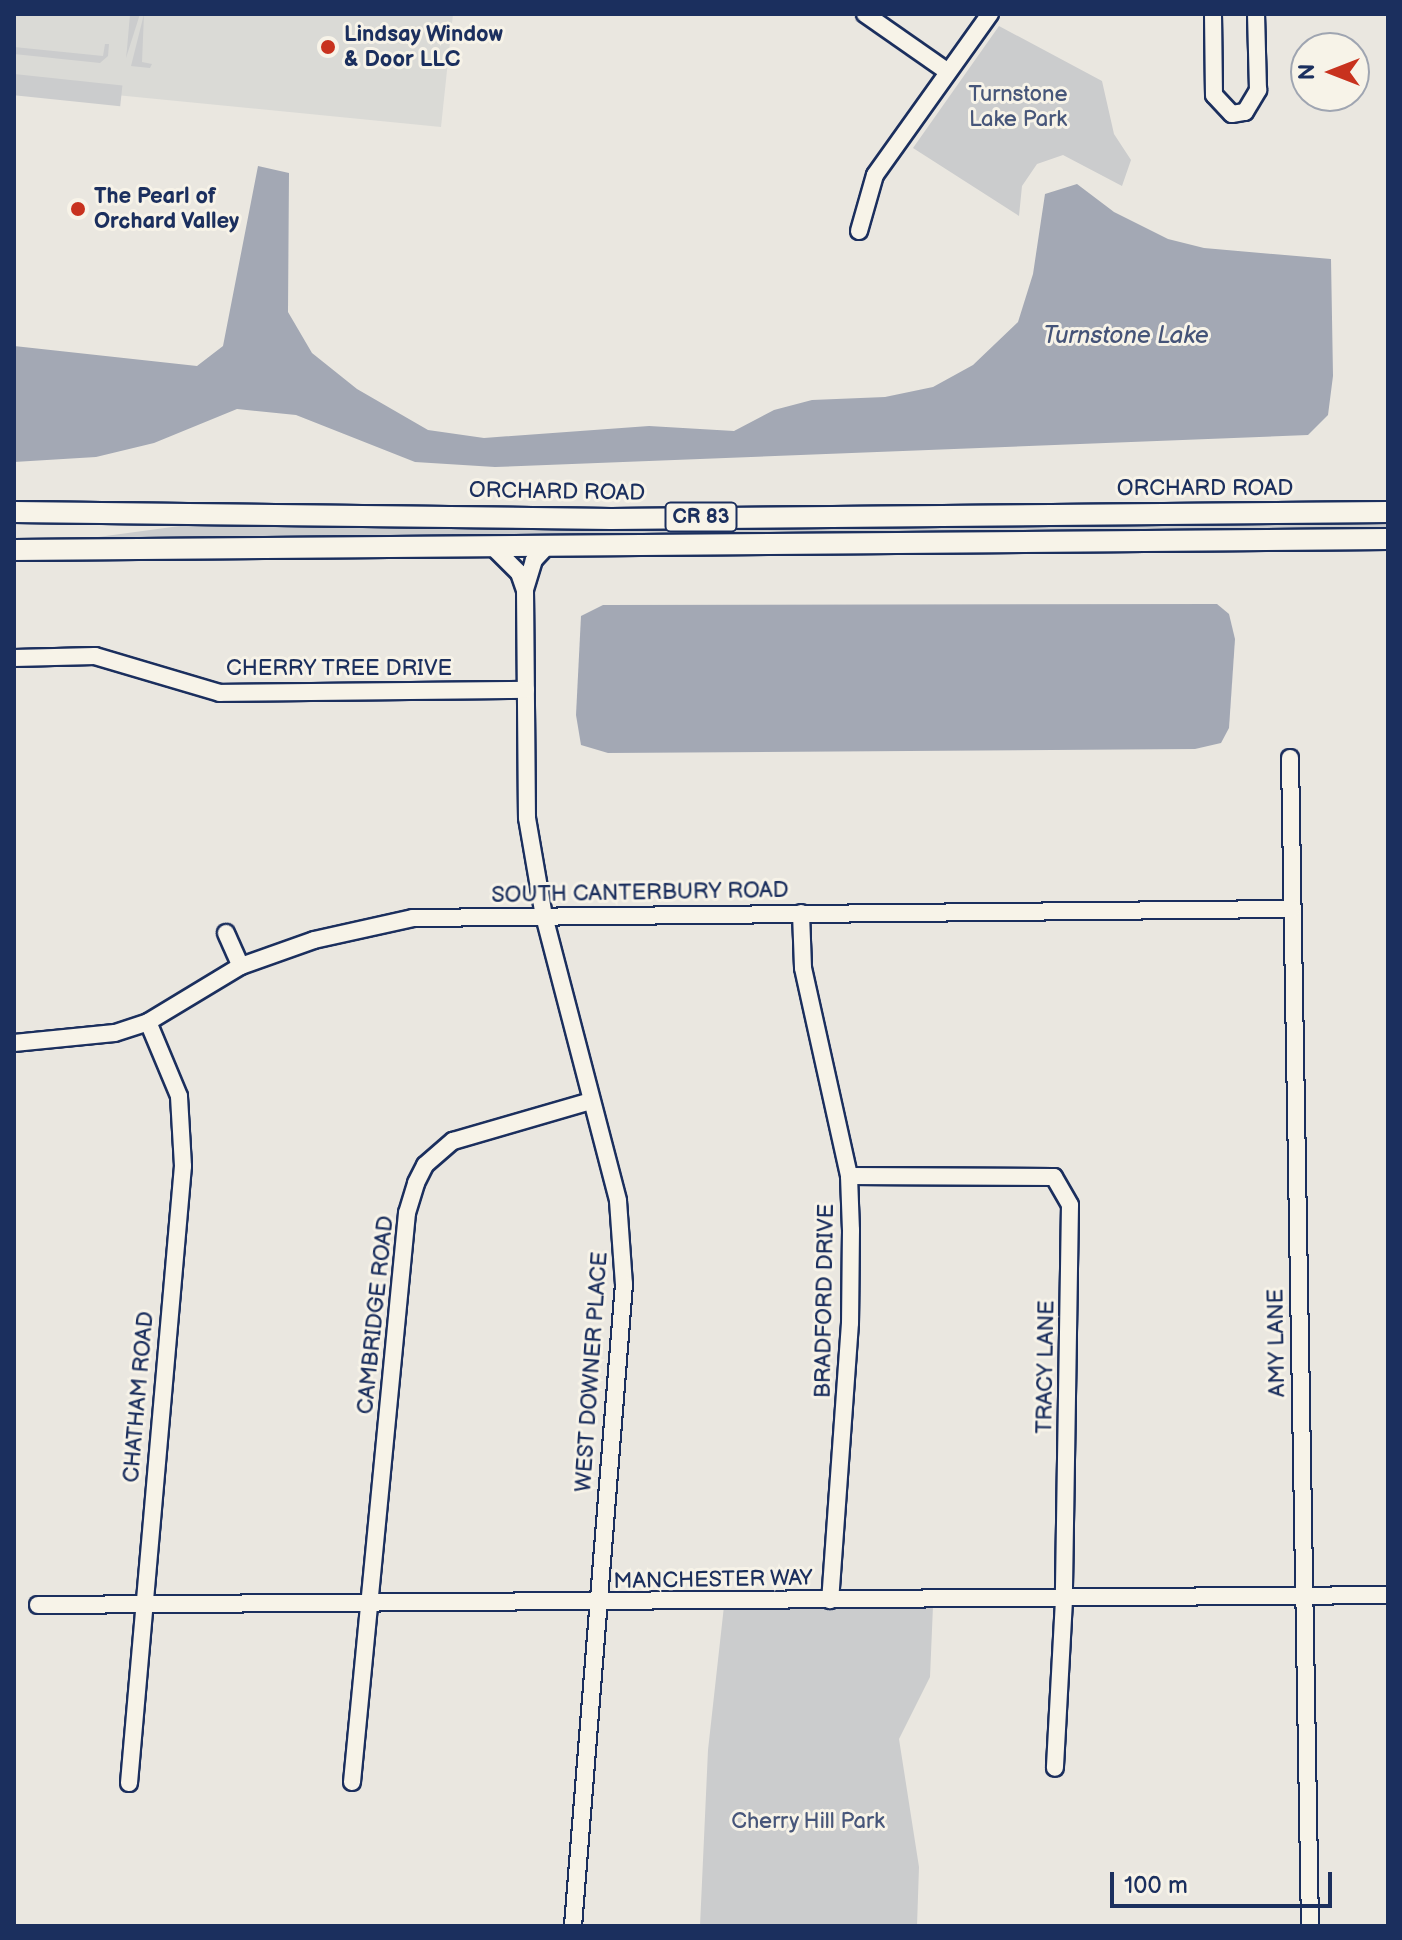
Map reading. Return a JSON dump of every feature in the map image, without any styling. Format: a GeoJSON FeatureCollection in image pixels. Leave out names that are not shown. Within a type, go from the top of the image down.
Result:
{"type":"FeatureCollection","features":[{"type":"Feature","properties":{"kind":"main road","name":"ORCHARD ROAD"},"geometry":{"type":"LineString","coordinates":[[14,512],[172,510],[611,519],[1388,512]]}},
{"type":"Feature","properties":{"kind":"main road","name":"CR 83"},"geometry":{"type":"LineString","coordinates":[[14,550],[1388,539]]}},
{"type":"Feature","properties":{"kind":"street"},"geometry":{"type":"LineString","coordinates":[[865,14],[948,72]]}},
{"type":"Feature","properties":{"kind":"street"},"geometry":{"type":"LineString","coordinates":[[859,231],[875,175],[990,14]]}},
{"type":"Feature","properties":{"kind":"street"},"geometry":{"type":"LineString","coordinates":[[1213,14],[1214,95],[1232,114],[1245,112],[1258,90],[1256,14]]}},
{"type":"Feature","properties":{"kind":"street","name":"WEST DOWNER PLACE"},"geometry":{"type":"LineString","coordinates":[[548,545],[534,560],[525,590],[527,818],[544,916],[618,1201],[624,1284],[596,1604],[573,1926]]}},
{"type":"Feature","properties":{"kind":"street"},"geometry":{"type":"LineString","coordinates":[[493,547],[519,573],[525,590]]}},
{"type":"Feature","properties":{"kind":"street","name":"CHERRY TREE DRIVE"},"geometry":{"type":"LineString","coordinates":[[14,658],[95,656],[220,693],[526,690]]}},
{"type":"Feature","properties":{"kind":"street","name":"AMY LANE"},"geometry":{"type":"LineString","coordinates":[[1290,758],[1310,1926]]}},
{"type":"Feature","properties":{"kind":"street","name":"SOUTH CANTERBURY ROAD"},"geometry":{"type":"LineString","coordinates":[[14,1043],[98,1037],[148,1022],[241,966],[314,940],[413,918],[1292,909]]}},
{"type":"Feature","properties":{"kind":"street","name":"BRADFORD DRIVE"},"geometry":{"type":"LineString","coordinates":[[801,913],[810,1011],[849,1176],[850,1323],[830,1600]]}},
{"type":"Feature","properties":{"kind":"street"},"geometry":{"type":"LineString","coordinates":[[226,933],[241,966]]}},
{"type":"Feature","properties":{"kind":"street","name":"CHATHAM ROAD"},"geometry":{"type":"LineString","coordinates":[[129,1783],[184,1141],[179,1096],[148,1022]]}},
{"type":"Feature","properties":{"kind":"street","name":"CAMBRIDGE ROAD"},"geometry":{"type":"LineString","coordinates":[[352,1782],[407,1213],[416,1183],[425,1165],[453,1141],[591,1101]]}},
{"type":"Feature","properties":{"kind":"street","name":"TRACY LANE"},"geometry":{"type":"LineString","coordinates":[[849,1176],[1054,1177],[1070,1205],[1064,1600],[1055,1768]]}},
{"type":"Feature","properties":{"kind":"street","name":"MANCHESTER WAY"},"geometry":{"type":"LineString","coordinates":[[38,1605],[596,1604],[1388,1595]]}},
{"type":"Feature","properties":{"kind":"shaded area"},"geometry":{"type":"Polygon","coordinates":[[[14,14],[453,14],[441,127],[14,85],[14,14]]]}},
{"type":"Feature","properties":{"kind":"green space"},"geometry":{"type":"Polygon","coordinates":[[[130,14],[140,14],[126,58],[127,49],[130,14]]]}},
{"type":"Feature","properties":{"kind":"green space"},"geometry":{"type":"Polygon","coordinates":[[[144,14],[142,62],[152,64],[150,68],[131,66],[144,14]]]}},
{"type":"Feature","properties":{"kind":"green space","name":"Turnstone Lake Park"},"geometry":{"type":"Polygon","coordinates":[[[999,26],[1102,81],[1114,134],[1131,160],[1122,186],[1063,155],[1037,164],[1022,186],[1019,216],[913,148],[999,26]]]}},
{"type":"Feature","properties":{"kind":"green space"},"geometry":{"type":"Polygon","coordinates":[[[105,44],[109,44],[108,56],[100,63],[14,54],[14,47],[103,56],[105,44]]]}},
{"type":"Feature","properties":{"kind":"green space"},"geometry":{"type":"Polygon","coordinates":[[[14,74],[122,85],[120,106],[14,95],[14,74]]]}},
{"type":"Feature","properties":{"kind":"green space"},"geometry":{"type":"Polygon","coordinates":[[[224,520],[1388,521],[1388,530],[76,540],[224,520]]]}},
{"type":"Feature","properties":{"kind":"green space","name":"Cherry Hill Park"},"geometry":{"type":"Polygon","coordinates":[[[724,1606],[933,1606],[930,1677],[899,1739],[919,1867],[917,1926],[700,1926],[708,1750],[724,1606]]]}},
{"type":"Feature","properties":{"kind":"water","name":"Turnstone Lake"},"geometry":{"type":"Polygon","coordinates":[[[258,166],[289,173],[288,312],[312,353],[357,389],[428,430],[484,438],[649,426],[734,431],[774,410],[812,400],[885,397],[933,387],[973,365],[1018,322],[1033,274],[1045,194],[1077,184],[1114,212],[1168,239],[1204,248],[1331,259],[1333,376],[1328,415],[1308,435],[495,467],[415,462],[296,415],[237,409],[154,443],[96,457],[14,462],[14,346],[197,366],[223,346],[258,166]]]}},
{"type":"Feature","properties":{"kind":"water"},"geometry":{"type":"Polygon","coordinates":[[[1217,604],[1229,614],[1235,639],[1229,728],[1221,743],[1195,749],[608,753],[581,745],[576,715],[581,616],[603,605],[1217,604]]]}},
{"type":"Feature","properties":{"kind":"place","name":"Lindsay Window & Door LLC"},"geometry":{"type":"Point","coordinates":[328,47]}},
{"type":"Feature","properties":{"kind":"place","name":"The Pearl of Orchard Valley"},"geometry":{"type":"Point","coordinates":[78,209]}}]}
